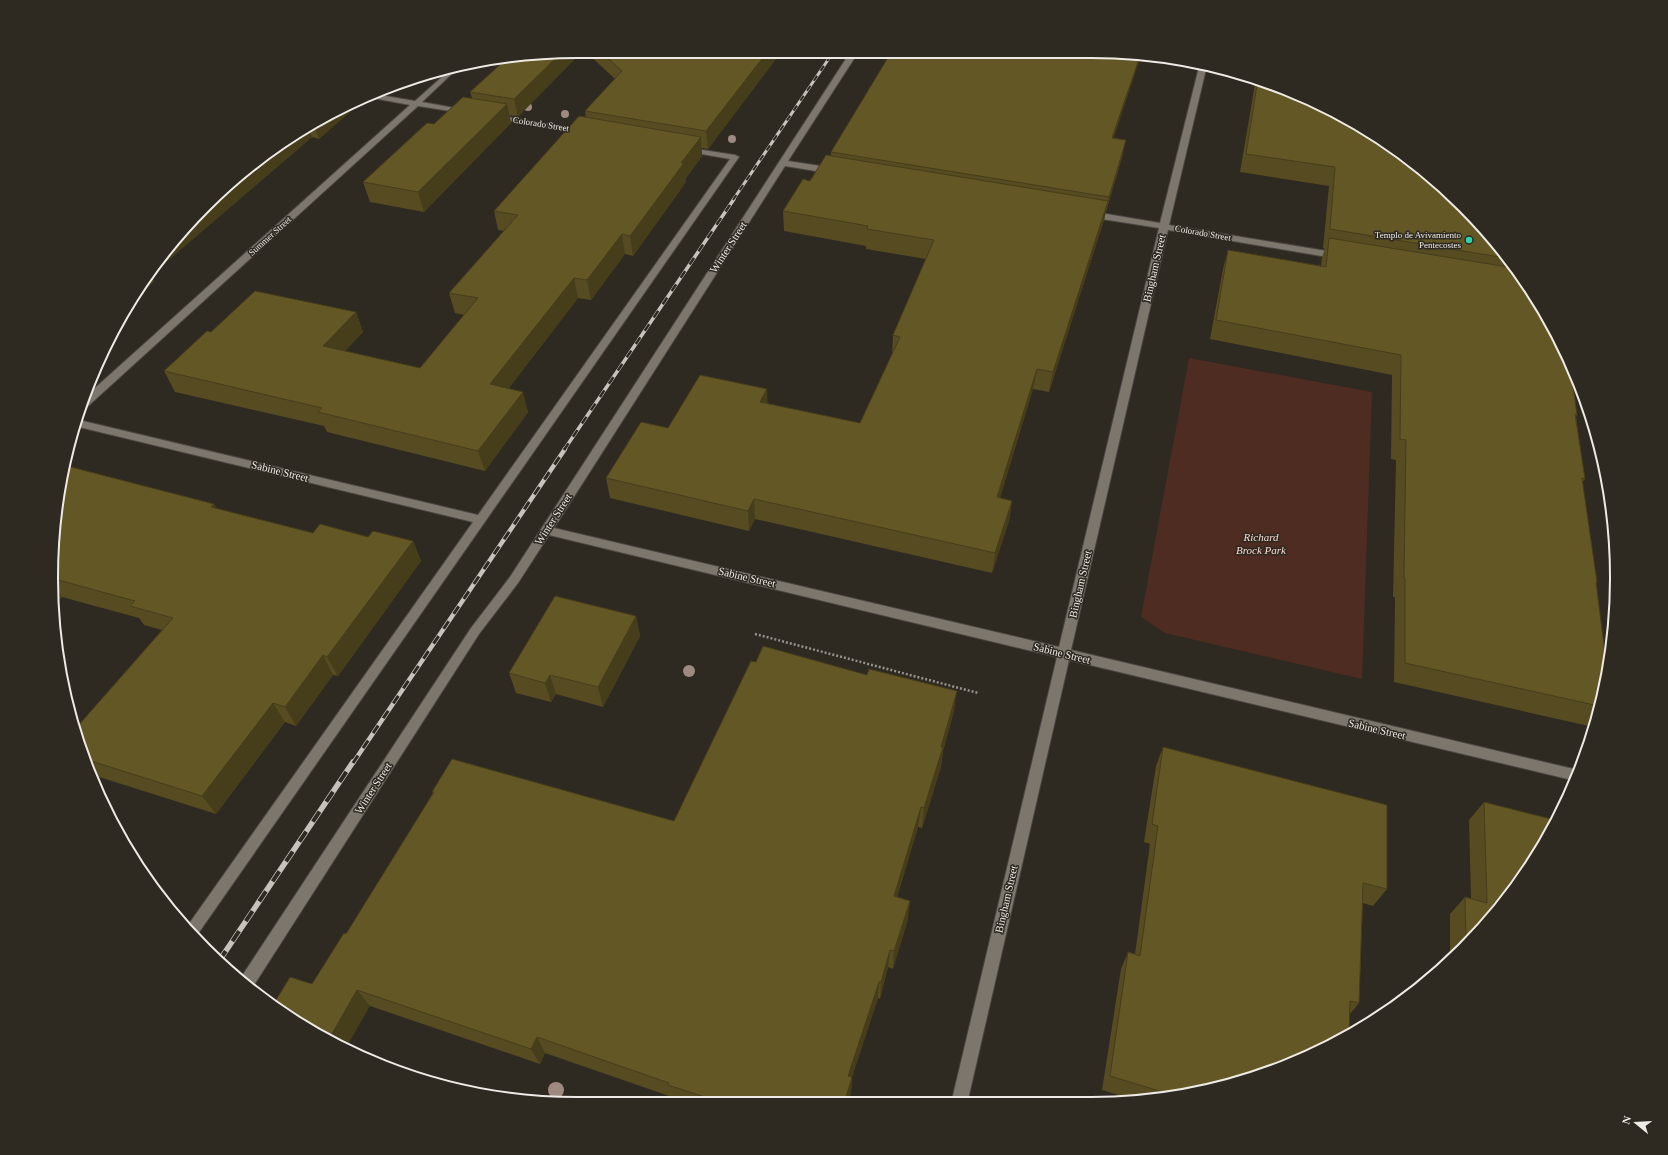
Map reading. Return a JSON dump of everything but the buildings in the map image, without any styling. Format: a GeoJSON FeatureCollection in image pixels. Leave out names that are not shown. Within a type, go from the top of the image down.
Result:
{"type":"FeatureCollection","features":[{"type":"Feature","properties":{"kind":"street","name":"Winter Street"},"geometry":{"type":"LineString","coordinates":[[249,980],[475,631],[514,580],[850,58]]}},
{"type":"Feature","properties":{"kind":"street","name":"Bingham Street"},"geometry":{"type":"LineString","coordinates":[[961,1097],[1201,70]]}},
{"type":"Feature","properties":{"kind":"street","name":"Summer Street"},"geometry":{"type":"LineString","coordinates":[[91,398],[449,75]]}},
{"type":"Feature","properties":{"kind":"street","name":"Colorado Street"},"geometry":{"type":"LineString","coordinates":[[380,98],[595,133]]}},
{"type":"Feature","properties":{"kind":"street"},"geometry":{"type":"LineString","coordinates":[[194,928],[735,157],[678,147]]}},
{"type":"Feature","properties":{"kind":"street"},"geometry":{"type":"LineString","coordinates":[[783,163],[840,172]]}},
{"type":"Feature","properties":{"kind":"street","name":"Colorado Street"},"geometry":{"type":"LineString","coordinates":[[1081,212],[1351,258]]}},
{"type":"Feature","properties":{"kind":"street","name":"Sabine Street"},"geometry":{"type":"LineString","coordinates":[[82,424],[480,520]]}},
{"type":"Feature","properties":{"kind":"street","name":"Sabine Street"},"geometry":{"type":"LineString","coordinates":[[546,530],[1571,774]]}},
{"type":"Feature","properties":{"kind":"path"},"geometry":{"type":"LineString","coordinates":[[755,634],[978,693]]}},
{"type":"Feature","properties":{"kind":"green space","name":"Richard Brock Park"},"geometry":{"type":"Polygon","coordinates":[[[1189,358],[1372,392],[1362,679],[1165,633],[1141,617],[1189,358]]]}},
{"type":"Feature","properties":{"kind":"railway"},"geometry":{"type":"LineString","coordinates":[[733,200],[829,58]]}},
{"type":"Feature","properties":{"kind":"railway"},"geometry":{"type":"LineString","coordinates":[[564,450],[734,199]]}},
{"type":"Feature","properties":{"kind":"railway"},"geometry":{"type":"LineString","coordinates":[[353,763],[565,449]]}},
{"type":"Feature","properties":{"kind":"railway"},"geometry":{"type":"LineString","coordinates":[[222,956],[353,762]]}},
{"type":"Feature","properties":{"kind":"place","name":"Templo de Avivamiento Pentecostes"},"geometry":{"type":"Point","coordinates":[1469,240]}}]}
